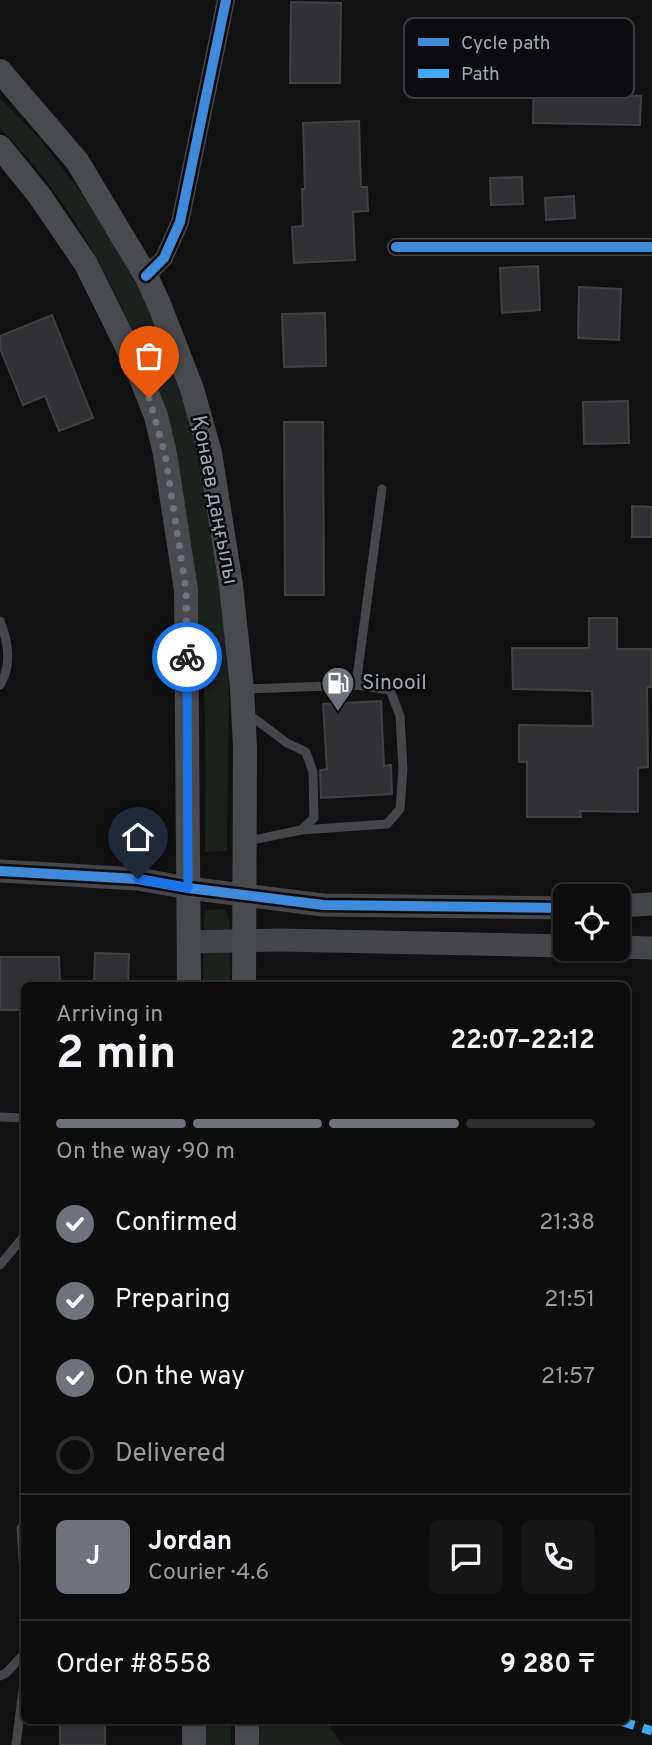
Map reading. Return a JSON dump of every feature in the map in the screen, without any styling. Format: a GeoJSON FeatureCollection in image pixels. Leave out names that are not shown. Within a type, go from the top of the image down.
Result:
{"type":"FeatureCollection","features":[{"type":"Feature","properties":{"kind":"main road","name":"Қонаев даңғылы"},"geometry":{"type":"LineString","coordinates":[[0,71],[77,161],[146,276],[192,389],[210,453],[228,561],[243,700],[244,982]]}},
{"type":"Feature","properties":{"kind":"main road","name":"Қонаев даңғылы"},"geometry":{"type":"LineString","coordinates":[[0,148],[39,195],[86,264],[135,363],[156,416],[165,454],[186,590],[189,982]]}},
{"type":"Feature","properties":{"kind":"main road"},"geometry":{"type":"LineString","coordinates":[[194,1724],[194,1745]]}},
{"type":"Feature","properties":{"kind":"main road"},"geometry":{"type":"LineString","coordinates":[[247,1724],[247,1745]]}},
{"type":"Feature","properties":{"kind":"street"},"geometry":{"type":"LineString","coordinates":[[146,276],[164,258],[180,222],[226,0]]}},
{"type":"Feature","properties":{"kind":"street"},"geometry":{"type":"LineString","coordinates":[[396,247],[652,247]]}},
{"type":"Feature","properties":{"kind":"street"},"geometry":{"type":"LineString","coordinates":[[0,871],[138,879],[323,905],[553,908]]}},
{"type":"Feature","properties":{"kind":"street"},"geometry":{"type":"LineString","coordinates":[[630,905],[652,904]]}},
{"type":"Feature","properties":{"kind":"street"},"geometry":{"type":"LineString","coordinates":[[189,942],[244,940],[553,946]]}},
{"type":"Feature","properties":{"kind":"street"},"geometry":{"type":"LineString","coordinates":[[630,947],[652,948]]}},
{"type":"Feature","properties":{"kind":"lane"},"geometry":{"type":"LineString","coordinates":[[356,685],[382,489]]}},
{"type":"Feature","properties":{"kind":"lane"},"geometry":{"type":"LineString","coordinates":[[0,621],[8,650],[6,675],[0,685]]}},
{"type":"Feature","properties":{"kind":"lane"},"geometry":{"type":"LineString","coordinates":[[243,700],[356,685],[390,690],[400,716],[403,769],[400,808],[387,824],[301,830],[243,843]]}},
{"type":"Feature","properties":{"kind":"lane"},"geometry":{"type":"LineString","coordinates":[[243,700],[287,743],[306,752],[313,772],[314,818],[301,830]]}},
{"type":"Feature","properties":{"kind":"lane"},"geometry":{"type":"LineString","coordinates":[[0,1117],[21,1118]]}},
{"type":"Feature","properties":{"kind":"lane"},"geometry":{"type":"LineString","coordinates":[[0,1265],[21,1240]]}},
{"type":"Feature","properties":{"kind":"lane"},"geometry":{"type":"LineString","coordinates":[[0,1676],[21,1657]]}},
{"type":"Feature","properties":{"kind":"lane"},"geometry":{"type":"LineString","coordinates":[[16,1745],[21,1706]]}},
{"type":"Feature","properties":{"kind":"shaded area"},"geometry":{"type":"Polygon","coordinates":[[[0,98],[39,138],[82,194],[124,261],[147,306],[194,428],[221,592],[229,691],[227,851],[205,852],[205,725],[200,630],[162,411],[131,326],[95,255],[51,188],[0,128],[0,98]]]}},
{"type":"Feature","properties":{"kind":"shaded area"},"geometry":{"type":"Polygon","coordinates":[[[225,909],[229,920],[230,982],[203,982],[206,910],[225,909]]]}},
{"type":"Feature","properties":{"kind":"shaded area"},"geometry":{"type":"Polygon","coordinates":[[[198,1724],[231,1724],[231,1745],[198,1745],[198,1724]]]}},
{"type":"Feature","properties":{"kind":"shaded area"},"geometry":{"type":"Polygon","coordinates":[[[247,1724],[327,1724],[343,1745],[247,1745],[247,1724]]]}},
{"type":"Feature","properties":{"kind":"building"},"geometry":{"type":"Polygon","coordinates":[[[291,2],[341,3],[340,83],[290,83],[291,2]]]}},
{"type":"Feature","properties":{"kind":"building"},"geometry":{"type":"Polygon","coordinates":[[[641,96],[640,125],[533,123],[533,98],[641,96]]]}},
{"type":"Feature","properties":{"kind":"building"},"geometry":{"type":"Polygon","coordinates":[[[359,121],[361,187],[367,187],[368,211],[353,212],[355,260],[294,263],[292,227],[303,226],[303,123],[359,121]]]}},
{"type":"Feature","properties":{"kind":"building"},"geometry":{"type":"Polygon","coordinates":[[[522,177],[523,204],[491,205],[490,178],[522,177]]]}},
{"type":"Feature","properties":{"kind":"building"},"geometry":{"type":"Polygon","coordinates":[[[574,196],[575,218],[546,220],[545,198],[574,196]]]}},
{"type":"Feature","properties":{"kind":"building"},"geometry":{"type":"Polygon","coordinates":[[[538,266],[540,310],[502,313],[500,268],[538,266]]]}},
{"type":"Feature","properties":{"kind":"building"},"geometry":{"type":"Polygon","coordinates":[[[579,287],[621,289],[619,340],[578,338],[579,287]]]}},
{"type":"Feature","properties":{"kind":"building"},"geometry":{"type":"Polygon","coordinates":[[[325,313],[326,366],[284,367],[282,314],[325,313]]]}},
{"type":"Feature","properties":{"kind":"building"},"geometry":{"type":"Polygon","coordinates":[[[52,315],[93,418],[59,431],[45,396],[23,405],[0,348],[0,336],[52,315]]]}},
{"type":"Feature","properties":{"kind":"building"},"geometry":{"type":"Polygon","coordinates":[[[628,401],[629,443],[584,444],[583,402],[628,401]]]}},
{"type":"Feature","properties":{"kind":"building"},"geometry":{"type":"Polygon","coordinates":[[[284,422],[323,422],[324,595],[285,595],[284,422]]]}},
{"type":"Feature","properties":{"kind":"building"},"geometry":{"type":"Polygon","coordinates":[[[632,506],[652,507],[652,537],[632,537],[632,506]]]}},
{"type":"Feature","properties":{"kind":"building"},"geometry":{"type":"Polygon","coordinates":[[[589,618],[617,618],[617,649],[652,649],[652,687],[647,687],[648,767],[638,768],[638,812],[580,811],[581,817],[527,817],[527,762],[519,762],[519,725],[593,726],[592,691],[513,689],[512,648],[589,648],[589,618]]]}},
{"type":"Feature","properties":{"kind":"building"},"geometry":{"type":"Polygon","coordinates":[[[381,701],[384,766],[391,765],[392,794],[321,798],[320,770],[327,769],[323,704],[381,701]]]}},
{"type":"Feature","properties":{"kind":"building"},"geometry":{"type":"Polygon","coordinates":[[[95,953],[129,954],[128,982],[94,982],[95,953]]]}},
{"type":"Feature","properties":{"kind":"building"},"geometry":{"type":"Polygon","coordinates":[[[0,957],[59,957],[60,982],[21,982],[21,1010],[0,1010],[0,957]]]}},
{"type":"Feature","properties":{"kind":"building"},"geometry":{"type":"Polygon","coordinates":[[[60,1724],[105,1724],[105,1745],[60,1745],[60,1724]]]}},
{"type":"Feature","properties":{"kind":"marked path"},"geometry":{"type":"LineString","coordinates":[[630,1724],[652,1731]]}},
{"type":"Feature","properties":{"kind":"cycle path"},"geometry":{"type":"LineString","coordinates":[[146,276],[164,258],[180,222],[226,0]]}},
{"type":"Feature","properties":{"kind":"cycle path"},"geometry":{"type":"LineString","coordinates":[[396,247],[652,247]]}},
{"type":"Feature","properties":{"kind":"cycle path"},"geometry":{"type":"LineString","coordinates":[[0,871],[138,879],[323,905],[553,908]]}},
{"type":"Feature","properties":{"kind":"way so far"},"geometry":{"type":"LineString","coordinates":[[149,398],[165,454],[186,590],[187,657]]}},
{"type":"Feature","properties":{"kind":"place","name":"Sinooil"},"geometry":{"type":"Point","coordinates":[338,713]}},
{"type":"Feature","properties":{"kind":"route"},"geometry":{"type":"LineString","coordinates":[[138,879],[188,888],[187,657]]}}]}
